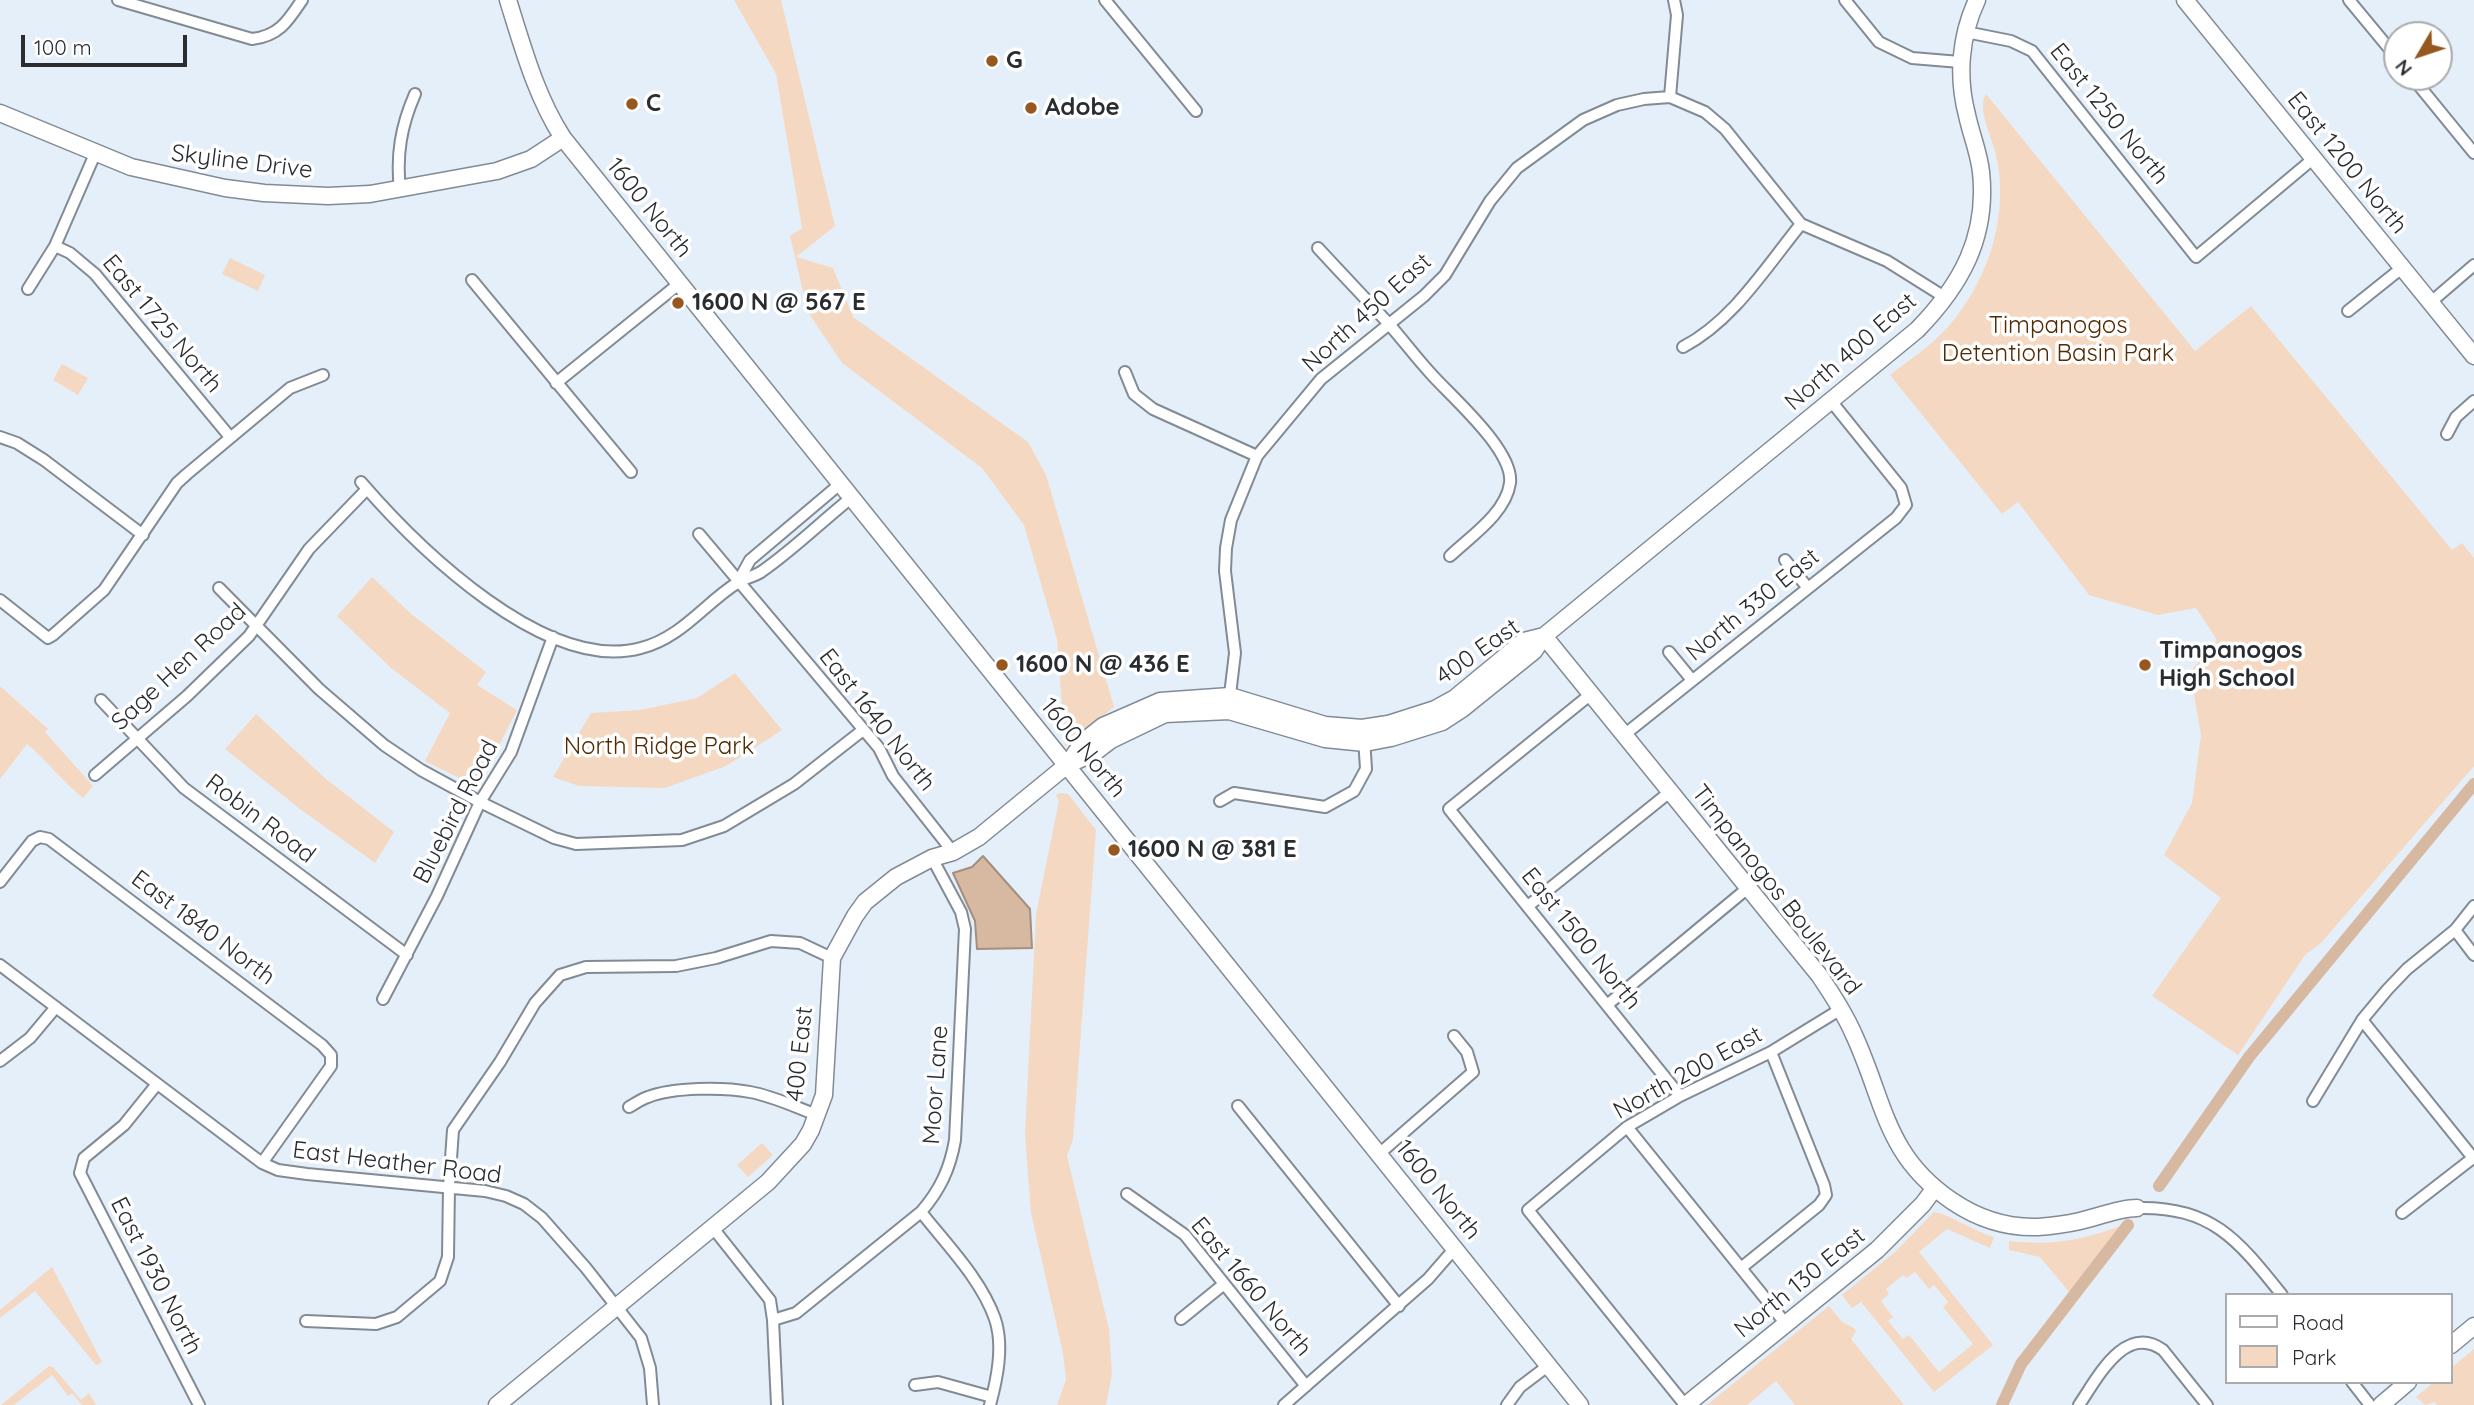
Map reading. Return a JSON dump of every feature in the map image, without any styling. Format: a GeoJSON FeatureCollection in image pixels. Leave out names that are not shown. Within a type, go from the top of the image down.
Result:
{"type":"FeatureCollection","features":[{"type":"Feature","properties":{"kind":"street"},"geometry":{"type":"LineString","coordinates":[[118,0],[252,39],[264,38],[279,31],[302,0]]}},
{"type":"Feature","properties":{"kind":"street","name":"1600 North"},"geometry":{"type":"LineString","coordinates":[[508,0],[523,50],[547,112],[564,138],[1580,1405]]}},
{"type":"Feature","properties":{"kind":"street"},"geometry":{"type":"LineString","coordinates":[[1105,0],[1196,111]]}},
{"type":"Feature","properties":{"kind":"street"},"geometry":{"type":"LineString","coordinates":[[1670,97],[1677,15],[1674,0]]}},
{"type":"Feature","properties":{"kind":"street"},"geometry":{"type":"LineString","coordinates":[[1845,0],[1879,42],[1912,58],[1960,62]]}},
{"type":"Feature","properties":{"kind":"street","name":"North 400 East"},"geometry":{"type":"LineString","coordinates":[[1544,636],[1917,330],[1946,298],[1969,262],[1980,225],[1981,171],[1966,113],[1960,62],[1966,32],[1977,0]]}},
{"type":"Feature","properties":{"kind":"street","name":"East 1200 North"},"geometry":{"type":"LineString","coordinates":[[2185,0],[2474,356]]}},
{"type":"Feature","properties":{"kind":"street"},"geometry":{"type":"LineString","coordinates":[[2350,0],[2383,41]]}},
{"type":"Feature","properties":{"kind":"street","name":"East 1250 North"},"geometry":{"type":"LineString","coordinates":[[1966,32],[2011,41],[2032,51],[2196,257],[2314,158]]}},
{"type":"Feature","properties":{"kind":"street"},"geometry":{"type":"LineString","coordinates":[[2423,91],[2474,153]]}},
{"type":"Feature","properties":{"kind":"street"},"geometry":{"type":"LineString","coordinates":[[400,190],[399,147],[406,116],[415,94]]}},
{"type":"Feature","properties":{"kind":"street","name":"North 450 East"},"geometry":{"type":"LineString","coordinates":[[1229,704],[1235,653],[1225,571],[1226,548],[1231,520],[1257,456],[1321,379],[1424,296],[1445,275],[1490,201],[1517,168],[1583,120],[1617,105],[1670,97],[1705,112],[1725,129],[1801,224]]}},
{"type":"Feature","properties":{"kind":"street","name":"Skyline Drive"},"geometry":{"type":"LineString","coordinates":[[0,113],[131,167],[225,188],[264,193],[339,196],[400,190],[517,165],[564,138]]}},
{"type":"Feature","properties":{"kind":"street"},"geometry":{"type":"LineString","coordinates":[[28,289],[55,246],[95,154]]}},
{"type":"Feature","properties":{"kind":"street"},"geometry":{"type":"LineString","coordinates":[[1683,347],[1700,338],[1735,307],[1801,224],[1887,261],[1946,298]]}},
{"type":"Feature","properties":{"kind":"street","name":"East 1725 North"},"geometry":{"type":"LineString","coordinates":[[55,246],[70,253],[95,274],[230,437]]}},
{"type":"Feature","properties":{"kind":"street"},"geometry":{"type":"LineString","coordinates":[[1318,248],[1477,421],[1505,461],[1511,478],[1502,506],[1450,556]]}},
{"type":"Feature","properties":{"kind":"street"},"geometry":{"type":"LineString","coordinates":[[2431,302],[2474,265]]}},
{"type":"Feature","properties":{"kind":"street"},"geometry":{"type":"LineString","coordinates":[[2348,311],[2403,267]]}},
{"type":"Feature","properties":{"kind":"street"},"geometry":{"type":"LineString","coordinates":[[472,281],[631,472]]}},
{"type":"Feature","properties":{"kind":"street"},"geometry":{"type":"LineString","coordinates":[[556,383],[680,283]]}},
{"type":"Feature","properties":{"kind":"street"},"geometry":{"type":"LineString","coordinates":[[1125,372],[1135,394],[1153,408],[1257,456]]}},
{"type":"Feature","properties":{"kind":"street"},"geometry":{"type":"LineString","coordinates":[[0,600],[48,638],[104,590],[177,483],[290,388],[323,375]]}},
{"type":"Feature","properties":{"kind":"street","name":"North 330 East"},"geometry":{"type":"LineString","coordinates":[[1624,735],[1896,518],[1906,506],[1901,488],[1831,401]]}},
{"type":"Feature","properties":{"kind":"street"},"geometry":{"type":"LineString","coordinates":[[2447,434],[2456,417],[2474,401]]}},
{"type":"Feature","properties":{"kind":"street"},"geometry":{"type":"LineString","coordinates":[[0,437],[17,443],[44,460],[143,535]]}},
{"type":"Feature","properties":{"kind":"street"},"geometry":{"type":"LineString","coordinates":[[738,582],[750,560],[840,484]]}},
{"type":"Feature","properties":{"kind":"street","name":"Sage Hen Road"},"geometry":{"type":"LineString","coordinates":[[95,775],[187,696],[258,626],[309,549],[364,486],[428,551],[462,580],[524,624],[553,637]]}},
{"type":"Feature","properties":{"kind":"street"},"geometry":{"type":"LineString","coordinates":[[553,637],[595,651],[618,653],[643,648],[677,633],[738,582],[764,570],[851,498]]}},
{"type":"Feature","properties":{"kind":"street","name":"East 1640 North"},"geometry":{"type":"LineString","coordinates":[[699,534],[878,748],[893,776],[953,852]]}},
{"type":"Feature","properties":{"kind":"street"},"geometry":{"type":"LineString","coordinates":[[1785,560],[1808,588]]}},
{"type":"Feature","properties":{"kind":"street"},"geometry":{"type":"LineString","coordinates":[[219,588],[319,689],[377,740],[421,770],[480,802],[554,838],[576,844],[681,840],[724,826],[800,779],[863,730]]}},
{"type":"Feature","properties":{"kind":"street","name":"Timpanogos Boulevard"},"geometry":{"type":"LineString","coordinates":[[1544,636],[1819,975],[1841,1009],[1864,1058],[1895,1140],[1912,1167],[1934,1189],[1966,1211],[2008,1224],[2037,1227],[2080,1222],[2137,1208]]}},
{"type":"Feature","properties":{"kind":"street","name":"400 East"},"geometry":{"type":"LineString","coordinates":[[497,1405],[780,1171],[803,1144],[824,1095],[832,958],[855,916],[866,902],[896,877],[932,858],[953,852],[979,837],[1068,765],[1094,753],[1111,740],[1165,715],[1229,704],[1325,738],[1364,735],[1391,738],[1442,722],[1462,709],[1534,651],[1544,636]]}},
{"type":"Feature","properties":{"kind":"street","name":"Bluebird Road"},"geometry":{"type":"LineString","coordinates":[[383,999],[480,802],[511,752],[553,637]]}},
{"type":"Feature","properties":{"kind":"street"},"geometry":{"type":"LineString","coordinates":[[1669,652],[1692,680]]}},
{"type":"Feature","properties":{"kind":"street","name":"East 1500 North"},"geometry":{"type":"LineString","coordinates":[[1591,694],[1449,809],[1680,1096]]}},
{"type":"Feature","properties":{"kind":"street","name":"Robin Road"},"geometry":{"type":"LineString","coordinates":[[102,700],[184,788],[407,955]]}},
{"type":"Feature","properties":{"kind":"street"},"geometry":{"type":"LineString","coordinates":[[1220,801],[1234,793],[1325,807],[1354,791],[1366,769],[1364,735]]}},
{"type":"Feature","properties":{"kind":"street"},"geometry":{"type":"LineString","coordinates":[[1528,906],[1671,791]]}},
{"type":"Feature","properties":{"kind":"street","name":"East 1840 North"},"geometry":{"type":"LineString","coordinates":[[0,882],[27,845],[40,837],[49,839],[322,1045],[331,1055],[332,1062],[328,1071],[262,1163]]}},
{"type":"Feature","properties":{"kind":"street","name":"Moor Lane"},"geometry":{"type":"LineString","coordinates":[[773,1320],[796,1313],[921,1212],[941,1185],[952,1158],[966,942],[961,912],[932,858]]}},
{"type":"Feature","properties":{"kind":"street"},"geometry":{"type":"LineString","coordinates":[[1607,1005],[1749,887]]}},
{"type":"Feature","properties":{"kind":"street"},"geometry":{"type":"LineString","coordinates":[[2313,1101],[2362,1020],[2407,969],[2455,930],[2474,906]]}},
{"type":"Feature","properties":{"kind":"street"},"geometry":{"type":"LineString","coordinates":[[2455,930],[2474,955]]}},
{"type":"Feature","properties":{"kind":"street"},"geometry":{"type":"LineString","coordinates":[[306,1321],[376,1324],[397,1317],[440,1281],[447,1257],[453,1130],[500,1062],[536,1003],[560,975],[586,967],[676,966],[716,958],[771,941],[800,943],[832,958]]}},
{"type":"Feature","properties":{"kind":"street","name":"East Heather Road"},"geometry":{"type":"LineString","coordinates":[[0,965],[262,1163],[278,1170],[449,1186],[498,1194],[524,1204],[547,1224],[643,1340],[650,1368],[653,1405]]}},
{"type":"Feature","properties":{"kind":"street"},"geometry":{"type":"LineString","coordinates":[[0,1061],[30,1038],[56,1007]]}},
{"type":"Feature","properties":{"kind":"street","name":"North 200 East"},"geometry":{"type":"LineString","coordinates":[[1686,1405],[1528,1210],[1627,1127],[1680,1096],[1771,1052],[1841,1009]]}},
{"type":"Feature","properties":{"kind":"street"},"geometry":{"type":"LineString","coordinates":[[2362,1020],[2474,1158],[2402,1213]]}},
{"type":"Feature","properties":{"kind":"street"},"geometry":{"type":"LineString","coordinates":[[1379,1154],[1474,1072],[1467,1052],[1454,1036]]}},
{"type":"Feature","properties":{"kind":"street"},"geometry":{"type":"LineString","coordinates":[[1741,1268],[1819,1205],[1826,1195],[1771,1052]]}},
{"type":"Feature","properties":{"kind":"street","name":"East 1930 North"},"geometry":{"type":"LineString","coordinates":[[157,1084],[124,1125],[87,1154],[80,1165],[83,1182],[199,1405]]}},
{"type":"Feature","properties":{"kind":"street"},"geometry":{"type":"LineString","coordinates":[[629,1107],[645,1097],[661,1093],[728,1090],[758,1094],[817,1115]]}},
{"type":"Feature","properties":{"kind":"street"},"geometry":{"type":"LineString","coordinates":[[1238,1106],[1399,1306]]}},
{"type":"Feature","properties":{"kind":"street"},"geometry":{"type":"LineString","coordinates":[[1627,1127],[1786,1324]]}},
{"type":"Feature","properties":{"kind":"street","name":"North 130 East"},"geometry":{"type":"LineString","coordinates":[[1686,1405],[1877,1251],[1934,1189]]}},
{"type":"Feature","properties":{"kind":"street","name":"East 1660 North"},"geometry":{"type":"LineString","coordinates":[[1127,1194],[1185,1235],[1307,1386]]}},
{"type":"Feature","properties":{"kind":"street"},"geometry":{"type":"LineString","coordinates":[[2137,1208],[2174,1209],[2211,1223],[2231,1238],[2280,1293]]}},
{"type":"Feature","properties":{"kind":"street"},"geometry":{"type":"LineString","coordinates":[[915,1385],[938,1382],[991,1401],[999,1357],[996,1321],[978,1285],[921,1212]]}},
{"type":"Feature","properties":{"kind":"street"},"geometry":{"type":"LineString","coordinates":[[713,1228],[770,1300],[777,1405]]}},
{"type":"Feature","properties":{"kind":"street"},"geometry":{"type":"LineString","coordinates":[[1283,1405],[1399,1306],[1428,1279],[1455,1248]]}},
{"type":"Feature","properties":{"kind":"street"},"geometry":{"type":"LineString","coordinates":[[1181,1319],[1224,1284]]}},
{"type":"Feature","properties":{"kind":"street"},"geometry":{"type":"LineString","coordinates":[[2453,1343],[2474,1326]]}},
{"type":"Feature","properties":{"kind":"street"},"geometry":{"type":"LineString","coordinates":[[2080,1405],[2107,1366],[2128,1344],[2144,1341],[2154,1343],[2164,1350],[2207,1405]]}},
{"type":"Feature","properties":{"kind":"street"},"geometry":{"type":"LineString","coordinates":[[1507,1405],[1520,1387],[1549,1365]]}},
{"type":"Feature","properties":{"kind":"street"},"geometry":{"type":"LineString","coordinates":[[2354,1384],[2370,1405]]}},
{"type":"Feature","properties":{"kind":"street"},"geometry":{"type":"LineString","coordinates":[[2381,1405],[2406,1384]]}},
{"type":"Feature","properties":{"kind":"green space"},"geometry":{"type":"Polygon","coordinates":[[[734,0],[781,0],[835,226],[796,257],[833,268],[853,317],[1028,442],[1046,475],[1114,707],[1065,746],[1057,639],[1024,525],[982,468],[842,363],[808,312],[790,236],[802,228],[776,74],[734,0]]]}},
{"type":"Feature","properties":{"kind":"green space","name":"Timpanogos Detention Basin Park"},"geometry":{"type":"Polygon","coordinates":[[[1986,94],[2195,351],[2251,306],[2452,550],[2462,543],[2474,558],[2474,766],[2321,943],[2305,955],[2238,1055],[2152,996],[2221,898],[2164,855],[2192,803],[2201,735],[2190,672],[2217,640],[2196,608],[2158,615],[2089,595],[2018,502],[2002,514],[1890,375],[1948,327],[1975,288],[1993,244],[2000,198],[1999,174],[1984,114],[1986,94]]]}},
{"type":"Feature","properties":{"kind":"green space"},"geometry":{"type":"Polygon","coordinates":[[[230,258],[265,275],[258,291],[222,274],[230,258]]]}},
{"type":"Feature","properties":{"kind":"green space"},"geometry":{"type":"Polygon","coordinates":[[[62,364],[88,378],[78,395],[53,380],[62,364]]]}},
{"type":"Feature","properties":{"kind":"green space"},"geometry":{"type":"Polygon","coordinates":[[[372,577],[410,613],[486,672],[477,685],[517,710],[478,787],[425,761],[450,713],[391,668],[337,616],[372,577]]]}},
{"type":"Feature","properties":{"kind":"green space","name":"North Ridge Park"},"geometry":{"type":"Polygon","coordinates":[[[735,673],[782,730],[726,766],[665,788],[579,786],[553,777],[591,713],[640,710],[697,698],[735,673]]]}},
{"type":"Feature","properties":{"kind":"green space"},"geometry":{"type":"Polygon","coordinates":[[[0,686],[48,729],[45,732],[93,786],[83,798],[27,744],[0,779],[0,686]]]}},
{"type":"Feature","properties":{"kind":"green space"},"geometry":{"type":"Polygon","coordinates":[[[256,714],[326,779],[394,832],[375,863],[300,809],[225,749],[256,714]]]}},
{"type":"Feature","properties":{"kind":"green space"},"geometry":{"type":"Polygon","coordinates":[[[1068,794],[1096,830],[1073,1139],[1067,1156],[1109,1329],[1112,1373],[1106,1405],[1057,1405],[1066,1380],[1063,1353],[1031,1213],[1025,1135],[1036,914],[1059,801],[1056,795],[1068,794]]]}},
{"type":"Feature","properties":{"kind":"green space"},"geometry":{"type":"Polygon","coordinates":[[[762,1143],[773,1155],[748,1177],[737,1165],[762,1143]]]}},
{"type":"Feature","properties":{"kind":"green space"},"geometry":{"type":"Polygon","coordinates":[[[1934,1212],[1994,1237],[1990,1248],[1947,1229],[1919,1252],[1993,1345],[1934,1392],[1861,1302],[1852,1308],[1842,1295],[1895,1252],[1934,1212]],[[1915,1272],[1907,1278],[1903,1275],[1886,1289],[1889,1294],[1881,1301],[1893,1317],[1888,1321],[1903,1339],[1909,1335],[1939,1372],[1973,1344],[1943,1307],[1948,1302],[1934,1285],[1929,1289],[1915,1272]]]}},
{"type":"Feature","properties":{"kind":"green space"},"geometry":{"type":"Polygon","coordinates":[[[2126,1224],[2070,1293],[2040,1257],[2009,1250],[2009,1241],[2040,1243],[2069,1240],[2126,1224]]]}},
{"type":"Feature","properties":{"kind":"green space"},"geometry":{"type":"Polygon","coordinates":[[[52,1267],[102,1362],[96,1365],[35,1291],[0,1318],[0,1310],[52,1267]]]}},
{"type":"Feature","properties":{"kind":"green space"},"geometry":{"type":"Polygon","coordinates":[[[1829,1306],[1842,1322],[1854,1328],[1856,1331],[1851,1339],[1904,1405],[1795,1405],[1776,1381],[1747,1405],[1707,1405],[1829,1306]]]}},
{"type":"Feature","properties":{"kind":"green space"},"geometry":{"type":"Polygon","coordinates":[[[2474,1349],[2474,1405],[2437,1405],[2435,1402],[2425,1405],[2416,1397],[2432,1384],[2453,1384],[2453,1366],[2474,1349]]]}},
{"type":"Feature","properties":{"kind":"green space"},"geometry":{"type":"Polygon","coordinates":[[[49,1366],[53,1367],[81,1400],[89,1393],[96,1405],[82,1405],[72,1393],[68,1396],[52,1375],[14,1405],[1,1405],[49,1366]]]}},
{"type":"Feature","properties":{"kind":"shaded area"},"geometry":{"type":"Polygon","coordinates":[[[983,856],[1030,909],[1032,948],[977,949],[975,921],[953,873],[972,867],[983,856]]]}},
{"type":"Feature","properties":{"kind":"waterway"},"geometry":{"type":"LineString","coordinates":[[2159,1186],[2249,1057],[2474,784]]}},
{"type":"Feature","properties":{"kind":"waterway"},"geometry":{"type":"LineString","coordinates":[[2002,1405],[2021,1364],[2128,1225]]}},
{"type":"Feature","properties":{"kind":"place","name":"G"},"geometry":{"type":"Point","coordinates":[992,61]}},
{"type":"Feature","properties":{"kind":"place","name":"C"},"geometry":{"type":"Point","coordinates":[632,104]}},
{"type":"Feature","properties":{"kind":"place","name":"Adobe"},"geometry":{"type":"Point","coordinates":[1031,108]}},
{"type":"Feature","properties":{"kind":"place","name":"1600 N @ 567 E"},"geometry":{"type":"Point","coordinates":[678,303]}},
{"type":"Feature","properties":{"kind":"place","name":"1600 N @ 436 E"},"geometry":{"type":"Point","coordinates":[1002,665]}},
{"type":"Feature","properties":{"kind":"place","name":"Timpanogos High School"},"geometry":{"type":"Point","coordinates":[2145,665]}},
{"type":"Feature","properties":{"kind":"place","name":"1600 N @ 381 E"},"geometry":{"type":"Point","coordinates":[1114,850]}}]}
